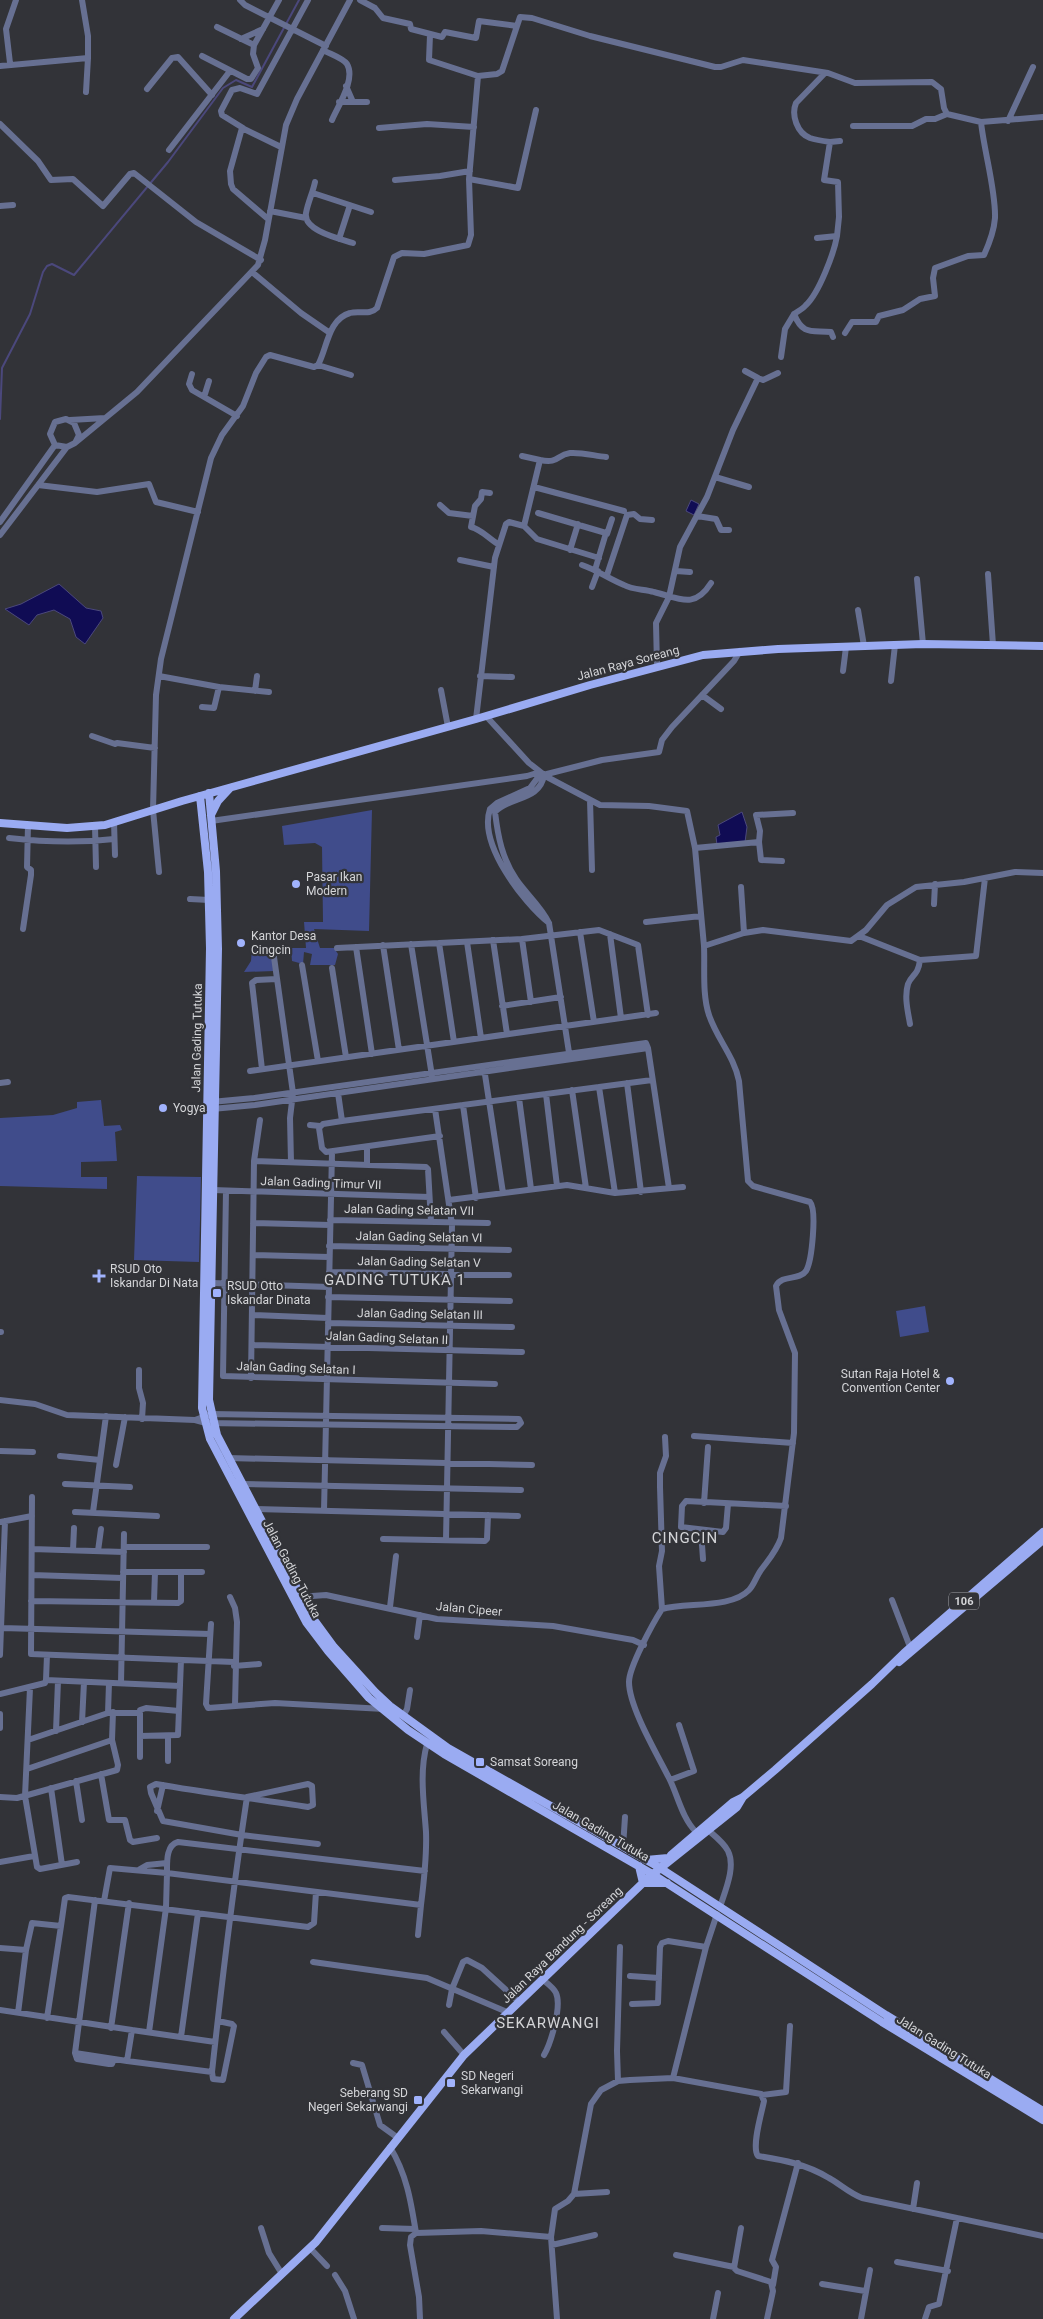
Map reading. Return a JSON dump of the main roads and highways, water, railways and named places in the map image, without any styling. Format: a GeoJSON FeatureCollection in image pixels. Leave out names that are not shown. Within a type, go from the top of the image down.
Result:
{"type":"FeatureCollection","features":[{"type":"Feature","properties":{"kind":"main road","name":"Jalan Raya Soreang"},"geometry":{"type":"LineString","coordinates":[[0,823],[67,828],[95,826],[114,822],[209,793],[448,727],[657,666],[704,655],[740,651],[923,644],[1043,646]]}},
{"type":"Feature","properties":{"kind":"main road"},"geometry":{"type":"LineString","coordinates":[[211,818],[218,801],[231,787]]}},
{"type":"Feature","properties":{"kind":"main road","name":"Jalan Gading Tutuka"},"geometry":{"type":"LineString","coordinates":[[209,793],[211,818],[209,900],[214,931]]}},
{"type":"Feature","properties":{"kind":"main road","name":"Jalan Gading Tutuka"},"geometry":{"type":"LineString","coordinates":[[200,796],[210,848],[214,931],[209,1285],[210,1439],[296,1597],[334,1647],[387,1708],[428,1744],[646,1860],[652,1874]]}},
{"type":"Feature","properties":{"kind":"main road","name":"Jalan Gading Tutuka"},"geometry":{"type":"LineString","coordinates":[[209,1285],[213,1190],[211,1106]]}},
{"type":"Feature","properties":{"kind":"main road","name":"Jalan Gading Tutuka"},"geometry":{"type":"LineString","coordinates":[[209,1419],[256,1509],[296,1597]]}},
{"type":"Feature","properties":{"kind":"main road","name":"Jalan Raya Bandung - Soreang"},"geometry":{"type":"LineString","coordinates":[[671,1858],[696,1832],[733,1802],[743,1797],[1043,1532]]}},
{"type":"Feature","properties":{"kind":"main road","name":"Jalan Raya Bandung - Soreang"},"geometry":{"type":"LineString","coordinates":[[887,1670],[907,1657],[1043,1540]]}},
{"type":"Feature","properties":{"kind":"main road","name":"Jalan Gading Tutuka"},"geometry":{"type":"LineString","coordinates":[[387,1708],[402,1716],[500,1782],[652,1874],[718,1910]]}},
{"type":"Feature","properties":{"kind":"main road","name":"Jalan Raya Bandung - Soreang"},"geometry":{"type":"LineString","coordinates":[[234,2319],[310,2248],[349,2203],[390,2147],[464,2055],[652,1874],[737,1807],[743,1797]]}},
{"type":"Feature","properties":{"kind":"main road"},"geometry":{"type":"LineString","coordinates":[[646,1860],[671,1858],[676,1880]]}},
{"type":"Feature","properties":{"kind":"main road"},"geometry":{"type":"LineString","coordinates":[[639,1866],[668,1883]]}},
{"type":"Feature","properties":{"kind":"main road","name":"Jalan Gading Tutuka"},"geometry":{"type":"LineString","coordinates":[[652,1874],[676,1880],[882,2022],[980,2078],[1043,2111]]}},
{"type":"Feature","properties":{"kind":"main road","name":"Jalan Gading Tutuka"},"geometry":{"type":"LineString","coordinates":[[980,2078],[1043,2120]]}},
{"type":"Feature","properties":{"kind":"waterway"},"geometry":{"type":"LineString","coordinates":[[0,419],[2,368],[30,314],[43,272],[47,266],[52,264],[74,275],[168,162],[223,88],[236,80],[252,87],[299,0]]}},
{"type":"Feature","properties":{"kind":"place","name":"Pasar Ikan Modern"},"geometry":{"type":"Point","coordinates":[296,884]}},
{"type":"Feature","properties":{"kind":"place","name":"Kantor Desa Cingcin"},"geometry":{"type":"Point","coordinates":[241,943]}},
{"type":"Feature","properties":{"kind":"place","name":"Yogya"},"geometry":{"type":"Point","coordinates":[163,1108]}},
{"type":"Feature","properties":{"kind":"place","name":"RSUD Oto Iskandar Di Nata"},"geometry":{"type":"Point","coordinates":[99,1276]}},
{"type":"Feature","properties":{"kind":"place","name":"RSUD Otto Iskandar Dinata"},"geometry":{"type":"Point","coordinates":[217,1293]}},
{"type":"Feature","properties":{"kind":"place","name":"Sutan Raja Hotel & Convention Center"},"geometry":{"type":"Point","coordinates":[950,1381]}},
{"type":"Feature","properties":{"kind":"place","name":"Samsat Soreang"},"geometry":{"type":"Point","coordinates":[480,1762]}},
{"type":"Feature","properties":{"kind":"place","name":"SD Negeri Sekarwangi"},"geometry":{"type":"Point","coordinates":[451,2083]}},
{"type":"Feature","properties":{"kind":"place","name":"Seberang SD Negeri Sekarwangi"},"geometry":{"type":"Point","coordinates":[418,2100]}},
{"type":"Feature","properties":{"kind":"district","name":"GADING TUTUKA 1"},"geometry":{"type":"Point","coordinates":[395,1280]}},
{"type":"Feature","properties":{"kind":"district","name":"CINGCIN"},"geometry":{"type":"Point","coordinates":[685,1538]}},
{"type":"Feature","properties":{"kind":"district","name":"SEKARWANGI"},"geometry":{"type":"Point","coordinates":[548,2023]}}]}
